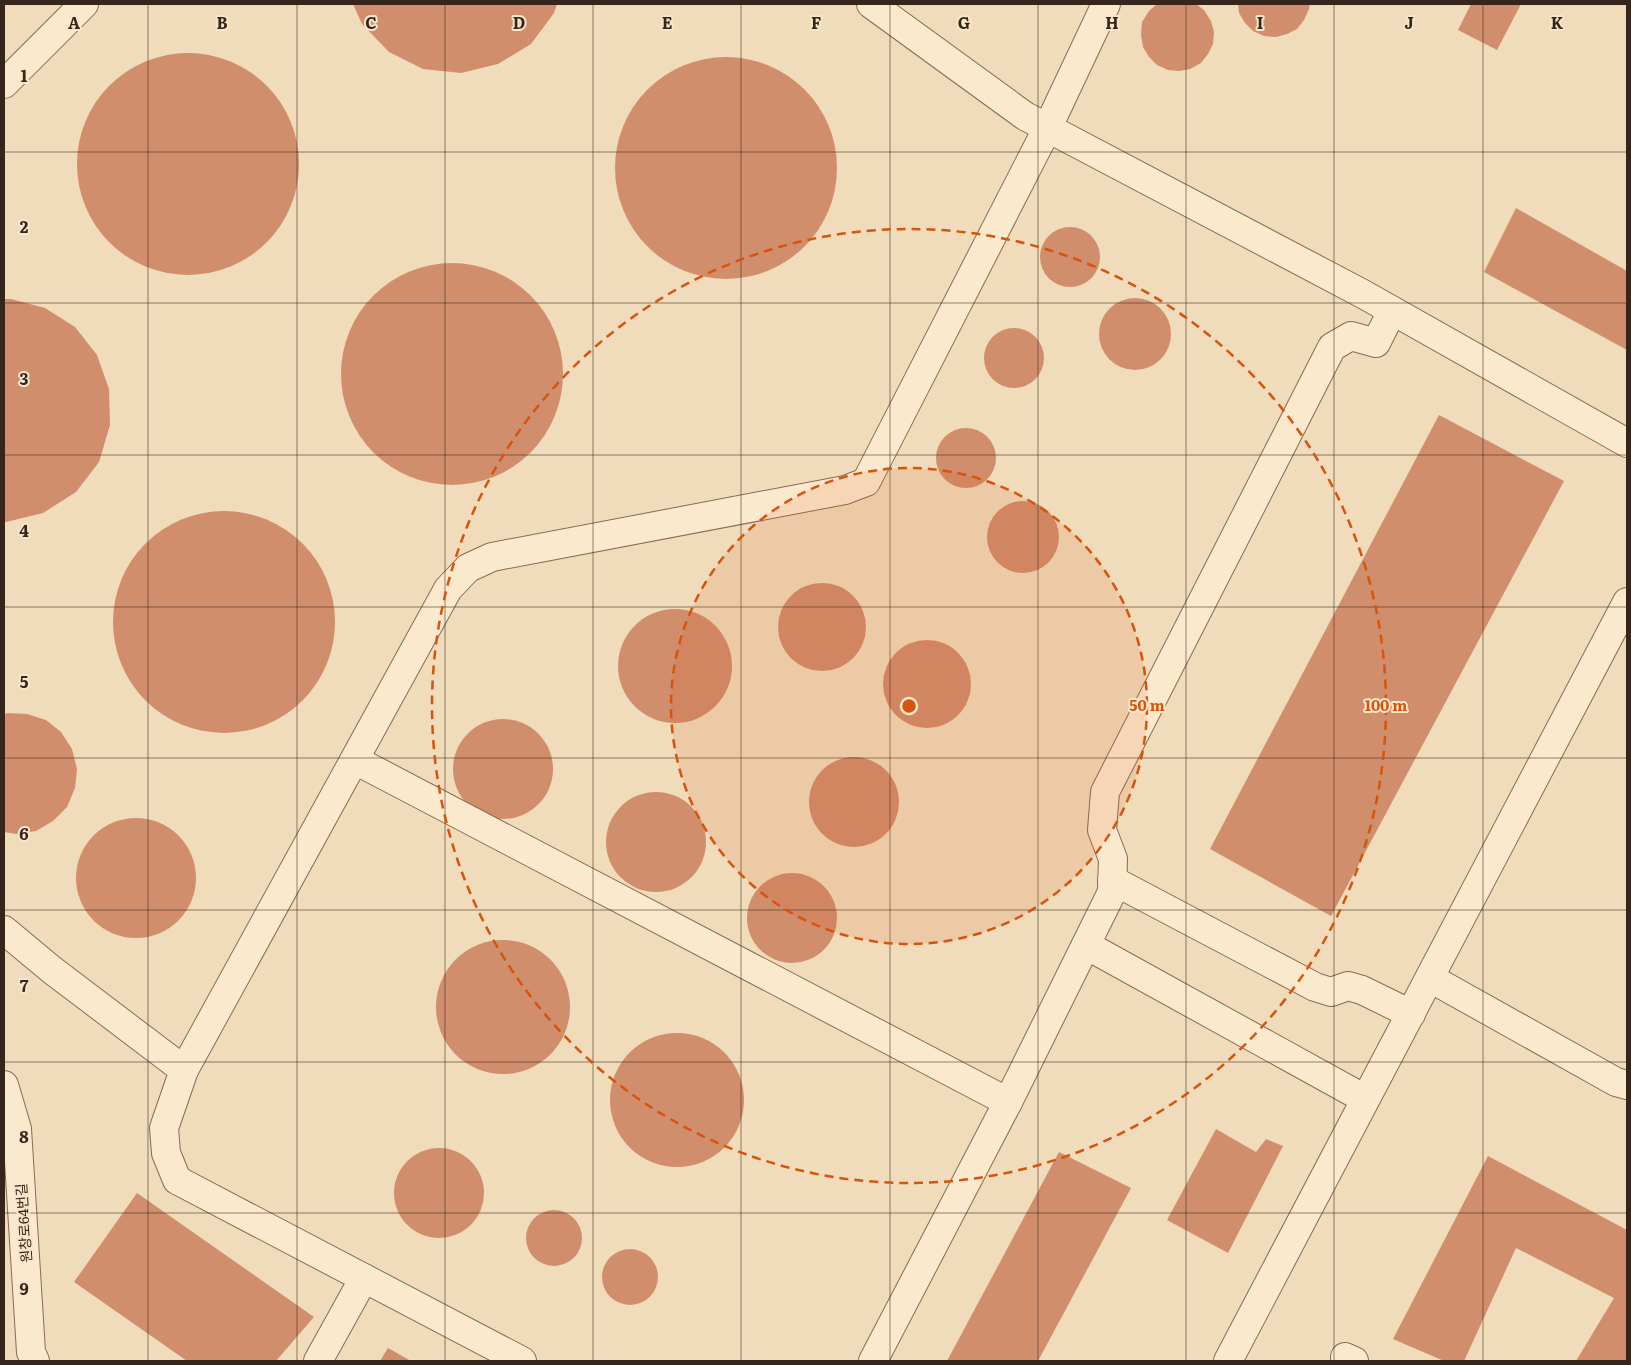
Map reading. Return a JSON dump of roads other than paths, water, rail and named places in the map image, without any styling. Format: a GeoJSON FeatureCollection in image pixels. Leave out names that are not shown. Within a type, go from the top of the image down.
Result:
{"type":"FeatureCollection","features":[{"type":"Feature","properties":{"kind":"street"},"geometry":{"type":"LineString","coordinates":[[871,4],[1025,116],[1392,311],[1627,443]]}},
{"type":"Feature","properties":{"kind":"street"},"geometry":{"type":"LineString","coordinates":[[522,1361],[177,1180],[166,1152],[164,1128],[184,1070],[448,589],[468,568],[492,556],[846,490],[866,482],[1048,127],[1106,4]]}},
{"type":"Feature","properties":{"kind":"street"},"geometry":{"type":"LineString","coordinates":[[4,84],[75,6]]}},
{"type":"Feature","properties":{"kind":"street"},"geometry":{"type":"LineString","coordinates":[[873,1361],[1008,1102],[1112,892],[1113,859],[1102,830],[1105,792],[1332,347],[1351,336],[1376,343],[1392,311]]}},
{"type":"Feature","properties":{"kind":"street"},"geometry":{"type":"LineString","coordinates":[[1228,1361],[1627,602]]}},
{"type":"Feature","properties":{"kind":"street"},"geometry":{"type":"LineString","coordinates":[[355,760],[1008,1102]]}},
{"type":"Feature","properties":{"kind":"street"},"geometry":{"type":"LineString","coordinates":[[1112,880],[1315,987],[1331,992],[1348,986],[1362,990],[1411,1014]]}},
{"type":"Feature","properties":{"kind":"street"},"geometry":{"type":"LineString","coordinates":[[4,930],[52,970],[184,1070]]}},
{"type":"Feature","properties":{"kind":"street"},"geometry":{"type":"LineString","coordinates":[[1086,945],[1365,1099]]}},
{"type":"Feature","properties":{"kind":"street"},"geometry":{"type":"LineString","coordinates":[[1430,978],[1616,1082],[1627,1085]]}},
{"type":"Feature","properties":{"kind":"street","name":"원창로64번길"},"geometry":{"type":"LineString","coordinates":[[4,1085],[17,1129],[31,1352],[35,1361]]}},
{"type":"Feature","properties":{"kind":"street"},"geometry":{"type":"LineString","coordinates":[[318,1361],[364,1278]]}}]}
